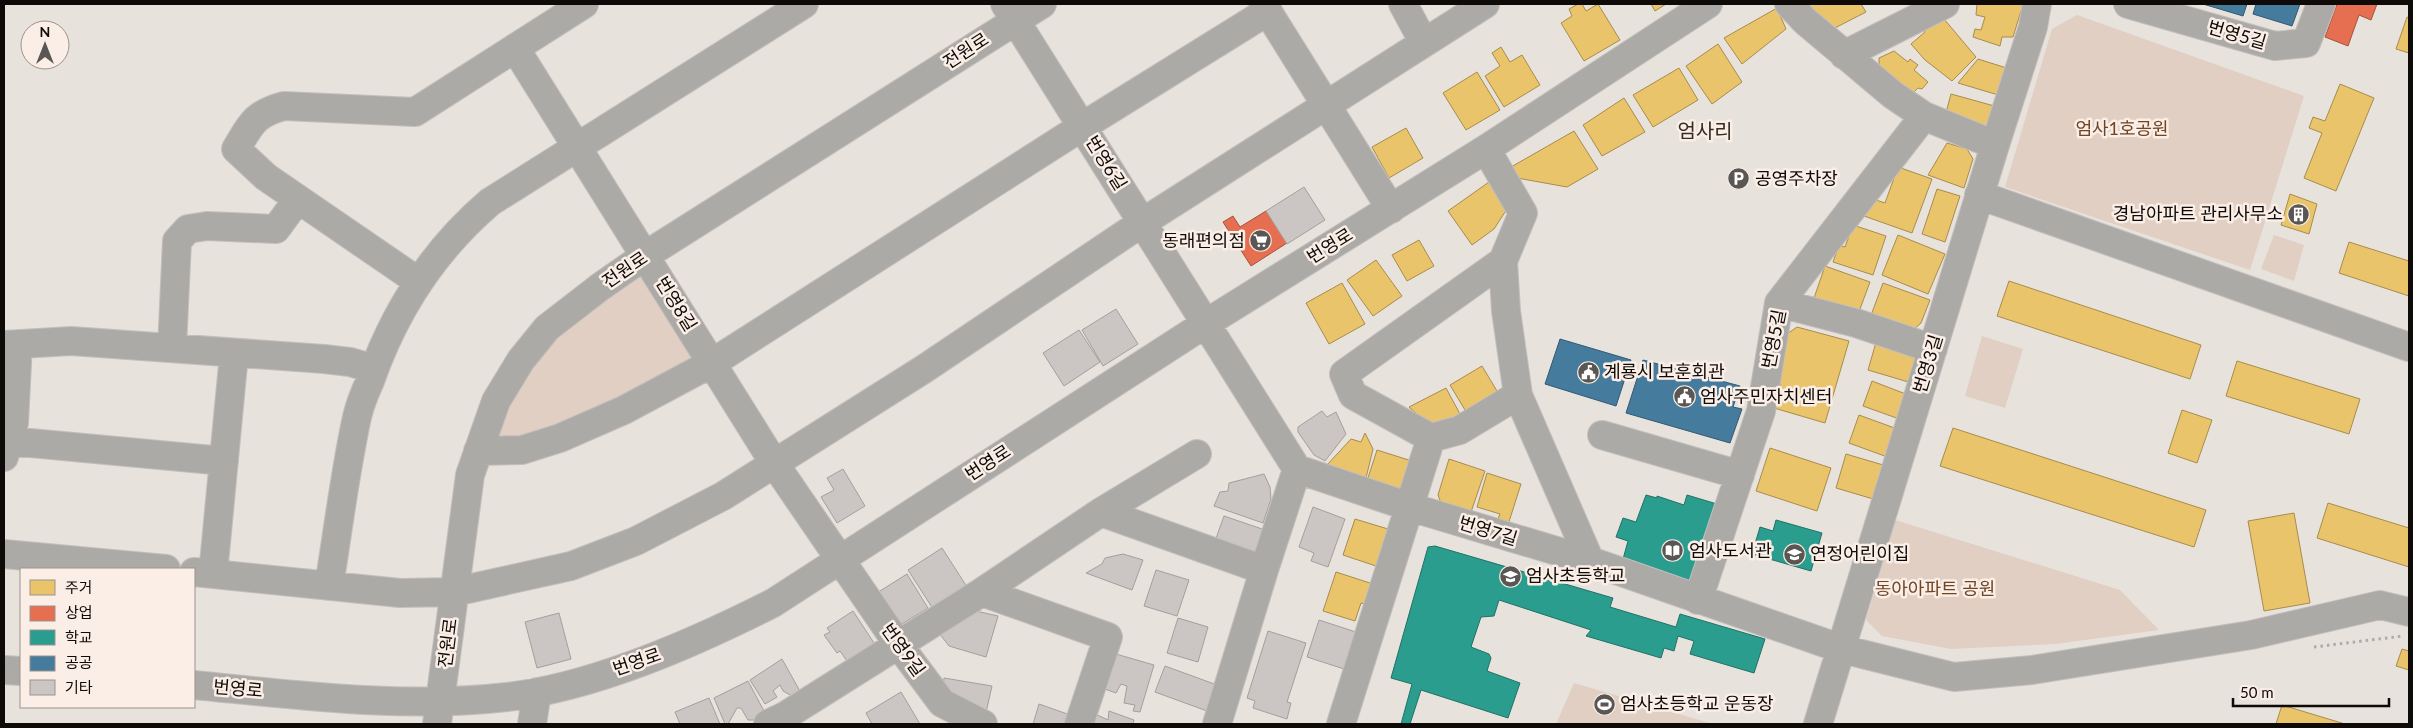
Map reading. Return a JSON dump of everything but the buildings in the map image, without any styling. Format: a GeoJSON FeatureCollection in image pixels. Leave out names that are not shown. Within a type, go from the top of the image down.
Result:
{"type":"FeatureCollection","features":[{"type":"Feature","properties":{"kind":"street"},"geometry":{"type":"LineString","coordinates":[[419,282],[266,177],[236,149],[252,121],[269,110],[284,106],[415,112],[584,4]]}},
{"type":"Feature","properties":{"kind":"street"},"geometry":{"type":"LineString","coordinates":[[329,586],[357,415],[374,369],[399,313],[450,240],[490,202],[804,4]]}},
{"type":"Feature","properties":{"kind":"street","name":"전원로"},"geometry":{"type":"LineString","coordinates":[[439,713],[470,475],[496,401],[521,360],[547,328],[600,287],[646,255],[1010,12],[1042,4]]}},
{"type":"Feature","properties":{"kind":"street"},"geometry":{"type":"LineString","coordinates":[[1402,4],[1424,43]]}},
{"type":"Feature","properties":{"kind":"street"},"geometry":{"type":"LineString","coordinates":[[234,354],[224,461],[204,573],[400,593],[454,592],[571,566],[613,550],[723,496],[924,369],[1143,222],[1485,4]]}},
{"type":"Feature","properties":{"kind":"street","name":"번영로"},"geometry":{"type":"LineString","coordinates":[[195,686],[303,695],[439,713],[578,682],[650,658],[712,634],[773,602],[1205,324],[1486,149],[1708,4]]}},
{"type":"Feature","properties":{"kind":"street"},"geometry":{"type":"LineString","coordinates":[[1789,4],[1805,21],[1893,95],[1924,116],[1994,144]]}},
{"type":"Feature","properties":{"kind":"street"},"geometry":{"type":"LineString","coordinates":[[1844,55],[1945,4]]}},
{"type":"Feature","properties":{"kind":"street","name":"번영3길"},"geometry":{"type":"LineString","coordinates":[[1818,724],[1994,144],[2033,27],[2037,4]]}},
{"type":"Feature","properties":{"kind":"street","name":"번영5길"},"geometry":{"type":"LineString","coordinates":[[2128,4],[2275,46],[2306,43],[2321,4]]}},
{"type":"Feature","properties":{"kind":"street"},"geometry":{"type":"LineString","coordinates":[[478,452],[522,450],[560,438],[624,410],[712,363],[1083,126],[1265,7],[1391,209]]}},
{"type":"Feature","properties":{"kind":"street","name":"번영6길"},"geometry":{"type":"LineString","coordinates":[[1010,12],[1205,324]]}},
{"type":"Feature","properties":{"kind":"street","name":"번영8길"},"geometry":{"type":"LineString","coordinates":[[515,48],[646,255],[774,463],[840,558]]}},
{"type":"Feature","properties":{"kind":"street","name":"번영5길"},"geometry":{"type":"LineString","coordinates":[[1698,600],[1761,411],[1779,303],[1924,116]]}},
{"type":"Feature","properties":{"kind":"street"},"geometry":{"type":"LineString","coordinates":[[1486,149],[1523,214],[1503,261],[1506,311],[1518,395],[1590,561]]}},
{"type":"Feature","properties":{"kind":"street"},"geometry":{"type":"LineString","coordinates":[[1979,195],[2409,347]]}},
{"type":"Feature","properties":{"kind":"street"},"geometry":{"type":"LineString","coordinates":[[172,348],[177,241],[188,229],[207,226],[276,229],[298,199]]}},
{"type":"Feature","properties":{"kind":"street"},"geometry":{"type":"LineString","coordinates":[[1503,261],[1344,374],[1353,395],[1431,438],[1460,430],[1518,395]]}},
{"type":"Feature","properties":{"kind":"street"},"geometry":{"type":"LineString","coordinates":[[1779,303],[1856,323],[1933,349]]}},
{"type":"Feature","properties":{"kind":"street"},"geometry":{"type":"LineString","coordinates":[[1205,324],[1297,470],[1217,724]]}},
{"type":"Feature","properties":{"kind":"street"},"geometry":{"type":"LineString","coordinates":[[224,461],[7,449],[14,423],[11,344],[71,341],[324,359],[350,362],[374,369]]}},
{"type":"Feature","properties":{"kind":"street"},"geometry":{"type":"LineString","coordinates":[[1602,435],[1740,475]]}},
{"type":"Feature","properties":{"kind":"street"},"geometry":{"type":"LineString","coordinates":[[1341,724],[1431,438]]}},
{"type":"Feature","properties":{"kind":"street"},"geometry":{"type":"LineString","coordinates":[[768,724],[785,716],[982,592],[1101,512],[1197,454]]}},
{"type":"Feature","properties":{"kind":"street","name":"번영7길"},"geometry":{"type":"LineString","coordinates":[[1297,470],[1410,507],[1590,561],[1842,649],[1954,677],[2042,669],[2251,635],[2380,605],[2409,612]]}},
{"type":"Feature","properties":{"kind":"street"},"geometry":{"type":"LineString","coordinates":[[1101,512],[1264,570]]}},
{"type":"Feature","properties":{"kind":"street"},"geometry":{"type":"LineString","coordinates":[[4,554],[155,568]]}},
{"type":"Feature","properties":{"kind":"street","name":"번영9길"},"geometry":{"type":"LineString","coordinates":[[840,558],[898,644],[942,703],[983,724]]}},
{"type":"Feature","properties":{"kind":"street"},"geometry":{"type":"LineString","coordinates":[[982,592],[1108,637],[1079,724]]}},
{"type":"Feature","properties":{"kind":"street"},"geometry":{"type":"LineString","coordinates":[[4,670],[20,671]]}},
{"type":"Feature","properties":{"kind":"street"},"geometry":{"type":"LineString","coordinates":[[532,724],[537,692]]}},
{"type":"Feature","properties":{"kind":"green space","name":"엄사1호공원"},"geometry":{"type":"Polygon","coordinates":[[[2077,15],[2304,96],[2250,270],[2005,187],[2052,29],[2077,15]]]}},
{"type":"Feature","properties":{"kind":"green space"},"geometry":{"type":"Polygon","coordinates":[[[2274,235],[2304,245],[2294,281],[2261,269],[2274,235]]]}},
{"type":"Feature","properties":{"kind":"green space"},"geometry":{"type":"Polygon","coordinates":[[[646,255],[712,363],[624,410],[478,451],[521,360],[646,255]]]}},
{"type":"Feature","properties":{"kind":"green space"},"geometry":{"type":"Polygon","coordinates":[[[1982,336],[2023,349],[2005,408],[1965,396],[1982,336]]]}},
{"type":"Feature","properties":{"kind":"green space","name":"동아아파트 공원"},"geometry":{"type":"Polygon","coordinates":[[[1895,520],[2120,590],[2159,630],[2055,644],[1951,649],[1882,636],[1866,620],[1895,520]]]}},
{"type":"Feature","properties":{"kind":"green space","name":"엄사초등학교 운동장"},"geometry":{"type":"Polygon","coordinates":[[[1574,683],[1713,724],[1556,724],[1574,683]]]}},
{"type":"Feature","properties":{"kind":"place","name":"공영주차장"},"geometry":{"type":"Point","coordinates":[1739,179]}},
{"type":"Feature","properties":{"kind":"place","name":"경남아파트 관리사무소"},"geometry":{"type":"Point","coordinates":[2299,214]}},
{"type":"Feature","properties":{"kind":"place","name":"동래편의점"},"geometry":{"type":"Point","coordinates":[1261,241]}},
{"type":"Feature","properties":{"kind":"place","name":"계룡시 보훈회관"},"geometry":{"type":"Point","coordinates":[1588,372]}},
{"type":"Feature","properties":{"kind":"place","name":"엄사주민자치센터"},"geometry":{"type":"Point","coordinates":[1684,397]}},
{"type":"Feature","properties":{"kind":"place","name":"엄사도서관"},"geometry":{"type":"Point","coordinates":[1673,551]}},
{"type":"Feature","properties":{"kind":"place","name":"연정어린이집"},"geometry":{"type":"Point","coordinates":[1794,554]}},
{"type":"Feature","properties":{"kind":"place","name":"엄사초등학교"},"geometry":{"type":"Point","coordinates":[1510,576]}},
{"type":"Feature","properties":{"kind":"place","name":"엄사초등학교 운동장"},"geometry":{"type":"Point","coordinates":[1604,704]}},
{"type":"Feature","properties":{"kind":"district","name":"엄사리"},"geometry":{"type":"Point","coordinates":[1705,131]}}]}
